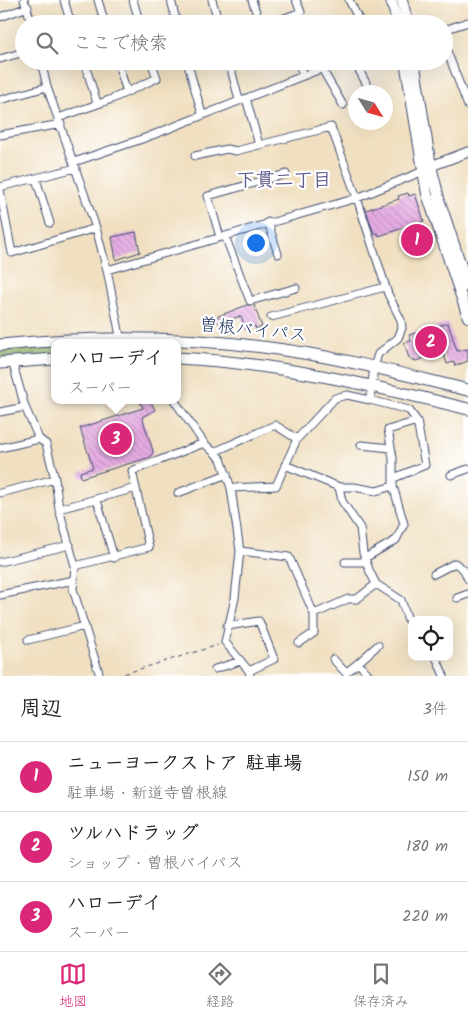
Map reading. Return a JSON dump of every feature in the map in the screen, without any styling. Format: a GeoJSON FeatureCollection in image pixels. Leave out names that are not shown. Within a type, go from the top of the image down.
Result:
{"type":"FeatureCollection","features":[{"type":"Feature","properties":{"kind":"highway","name":"曽根バイパス"},"geometry":{"type":"LineString","coordinates":[[0,344],[51,341]]}},
{"type":"Feature","properties":{"kind":"highway","name":"曽根バイパス"},"geometry":{"type":"LineString","coordinates":[[181,343],[232,344],[290,351],[374,367],[468,390]]}},
{"type":"Feature","properties":{"kind":"highway","name":"曽根バイパス"},"geometry":{"type":"LineString","coordinates":[[181,358],[284,368],[371,385],[468,409]]}},
{"type":"Feature","properties":{"kind":"highway"},"geometry":{"type":"LineString","coordinates":[[0,363],[51,359]]}},
{"type":"Feature","properties":{"kind":"main road"},"geometry":{"type":"LineString","coordinates":[[391,0],[395,15]]}},
{"type":"Feature","properties":{"kind":"main road"},"geometry":{"type":"LineString","coordinates":[[402,0],[406,15]]}},
{"type":"Feature","properties":{"kind":"main road"},"geometry":{"type":"LineString","coordinates":[[406,70],[422,172],[468,317]]}},
{"type":"Feature","properties":{"kind":"main road"},"geometry":{"type":"LineString","coordinates":[[415,70],[431,166],[440,202],[465,272],[468,287]]}},
{"type":"Feature","properties":{"kind":"street"},"geometry":{"type":"LineString","coordinates":[[64,0],[68,15]]}},
{"type":"Feature","properties":{"kind":"street"},"geometry":{"type":"LineString","coordinates":[[98,0],[102,15]]}},
{"type":"Feature","properties":{"kind":"street"},"geometry":{"type":"LineString","coordinates":[[134,0],[138,15]]}},
{"type":"Feature","properties":{"kind":"street"},"geometry":{"type":"LineString","coordinates":[[171,0],[175,15]]}},
{"type":"Feature","properties":{"kind":"street"},"geometry":{"type":"LineString","coordinates":[[212,0],[216,15]]}},
{"type":"Feature","properties":{"kind":"street"},"geometry":{"type":"LineString","coordinates":[[252,0],[257,15]]}},
{"type":"Feature","properties":{"kind":"street"},"geometry":{"type":"LineString","coordinates":[[295,15],[301,12],[296,0]]}},
{"type":"Feature","properties":{"kind":"street"},"geometry":{"type":"LineString","coordinates":[[349,0],[356,15]]}},
{"type":"Feature","properties":{"kind":"street"},"geometry":{"type":"LineString","coordinates":[[0,17],[26,4]]}},
{"type":"Feature","properties":{"kind":"street"},"geometry":{"type":"LineString","coordinates":[[453,27],[468,22]]}},
{"type":"Feature","properties":{"kind":"street"},"geometry":{"type":"LineString","coordinates":[[0,60],[15,55]]}},
{"type":"Feature","properties":{"kind":"street"},"geometry":{"type":"LineString","coordinates":[[453,67],[468,106]]}},
{"type":"Feature","properties":{"kind":"street"},"geometry":{"type":"LineString","coordinates":[[43,70],[47,87],[96,228],[107,270],[121,339]]}},
{"type":"Feature","properties":{"kind":"street"},"geometry":{"type":"LineString","coordinates":[[87,70],[97,103]]}},
{"type":"Feature","properties":{"kind":"street"},"geometry":{"type":"LineString","coordinates":[[120,70],[127,92]]}},
{"type":"Feature","properties":{"kind":"street"},"geometry":{"type":"LineString","coordinates":[[0,135],[60,121],[157,78],[155,70]]}},
{"type":"Feature","properties":{"kind":"street"},"geometry":{"type":"LineString","coordinates":[[190,70],[202,114]]}},
{"type":"Feature","properties":{"kind":"street"},"geometry":{"type":"LineString","coordinates":[[232,70],[259,145]]}},
{"type":"Feature","properties":{"kind":"street"},"geometry":{"type":"LineString","coordinates":[[301,70],[303,76]]}},
{"type":"Feature","properties":{"kind":"street"},"geometry":{"type":"LineString","coordinates":[[96,228],[12,253],[0,189],[75,165],[202,114],[319,70]]}},
{"type":"Feature","properties":{"kind":"street"},"geometry":{"type":"LineString","coordinates":[[323,70],[342,106]]}},
{"type":"Feature","properties":{"kind":"street"},"geometry":{"type":"LineString","coordinates":[[359,70],[366,84]]}},
{"type":"Feature","properties":{"kind":"street"},"geometry":{"type":"LineString","coordinates":[[0,100],[47,87]]}},
{"type":"Feature","properties":{"kind":"street"},"geometry":{"type":"LineString","coordinates":[[195,156],[227,149],[236,151],[331,127],[357,198],[385,287],[401,320],[402,328],[398,338],[378,354],[374,367],[370,400]]}},
{"type":"Feature","properties":{"kind":"street"},"geometry":{"type":"LineString","coordinates":[[107,270],[268,222],[357,198],[468,152]]}},
{"type":"Feature","properties":{"kind":"street"},"geometry":{"type":"LineString","coordinates":[[286,174],[208,196],[222,237],[250,301],[296,288]]}},
{"type":"Feature","properties":{"kind":"street"},"geometry":{"type":"LineString","coordinates":[[36,178],[50,223]]}},
{"type":"Feature","properties":{"kind":"street"},"geometry":{"type":"LineString","coordinates":[[268,222],[278,254]]}},
{"type":"Feature","properties":{"kind":"street"},"geometry":{"type":"LineString","coordinates":[[271,317],[385,287]]}},
{"type":"Feature","properties":{"kind":"street"},"geometry":{"type":"LineString","coordinates":[[12,361],[25,407],[39,439],[46,444],[56,479],[60,509],[75,566],[73,589],[100,676]]}},
{"type":"Feature","properties":{"kind":"street"},"geometry":{"type":"LineString","coordinates":[[231,488],[276,486],[297,439],[339,395],[347,394],[409,410],[417,420],[425,465],[394,478]]}},
{"type":"Feature","properties":{"kind":"street"},"geometry":{"type":"LineString","coordinates":[[177,404],[204,443],[221,460],[231,488],[240,551],[235,598],[227,626],[225,642],[250,673],[274,659],[259,621],[227,626]]}},
{"type":"Feature","properties":{"kind":"street"},"geometry":{"type":"LineString","coordinates":[[0,412],[25,407]]}},
{"type":"Feature","properties":{"kind":"street"},"geometry":{"type":"LineString","coordinates":[[345,562],[365,560],[396,540],[402,532],[404,524],[393,486],[394,478],[388,430],[417,420]]}},
{"type":"Feature","properties":{"kind":"street"},"geometry":{"type":"LineString","coordinates":[[214,452],[275,425],[297,439]]}},
{"type":"Feature","properties":{"kind":"street"},"geometry":{"type":"LineString","coordinates":[[0,448],[39,439]]}},
{"type":"Feature","properties":{"kind":"street"},"geometry":{"type":"LineString","coordinates":[[75,566],[114,558],[149,547],[132,471],[204,443]]}},
{"type":"Feature","properties":{"kind":"street"},"geometry":{"type":"LineString","coordinates":[[362,445],[391,448]]}},
{"type":"Feature","properties":{"kind":"street"},"geometry":{"type":"LineString","coordinates":[[285,465],[339,487],[354,486],[376,491],[393,486]]}},
{"type":"Feature","properties":{"kind":"street"},"geometry":{"type":"LineString","coordinates":[[451,475],[468,469]]}},
{"type":"Feature","properties":{"kind":"street"},"geometry":{"type":"LineString","coordinates":[[178,493],[227,474]]}},
{"type":"Feature","properties":{"kind":"street"},"geometry":{"type":"LineString","coordinates":[[0,493],[56,479]]}},
{"type":"Feature","properties":{"kind":"street"},"geometry":{"type":"LineString","coordinates":[[339,487],[342,501],[360,528],[365,560],[376,584],[400,600],[408,621]]}},
{"type":"Feature","properties":{"kind":"street"},"geometry":{"type":"LineString","coordinates":[[60,509],[136,488]]}},
{"type":"Feature","properties":{"kind":"street"},"geometry":{"type":"LineString","coordinates":[[97,500],[114,558]]}},
{"type":"Feature","properties":{"kind":"street"},"geometry":{"type":"LineString","coordinates":[[0,562],[70,545]]}},
{"type":"Feature","properties":{"kind":"street"},"geometry":{"type":"LineString","coordinates":[[240,551],[289,557],[314,614],[314,633],[299,643]]}},
{"type":"Feature","properties":{"kind":"street"},"geometry":{"type":"LineString","coordinates":[[434,574],[455,563],[464,570],[468,579]]}},
{"type":"Feature","properties":{"kind":"street"},"geometry":{"type":"LineString","coordinates":[[0,595],[74,580]]}},
{"type":"Feature","properties":{"kind":"street"},"geometry":{"type":"LineString","coordinates":[[314,614],[348,599],[356,599],[376,584]]}},
{"type":"Feature","properties":{"kind":"street"},"geometry":{"type":"LineString","coordinates":[[457,598],[468,594]]}},
{"type":"Feature","properties":{"kind":"street"},"geometry":{"type":"LineString","coordinates":[[28,640],[85,626]]}},
{"type":"Feature","properties":{"kind":"street"},"geometry":{"type":"LineString","coordinates":[[332,659],[346,673],[378,645]]}},
{"type":"Feature","properties":{"kind":"street"},"geometry":{"type":"LineString","coordinates":[[438,661],[444,676]]}},
{"type":"Feature","properties":{"kind":"street"},"geometry":{"type":"LineString","coordinates":[[215,669],[241,662]]}},
{"type":"Feature","properties":{"kind":"street"},"geometry":{"type":"LineString","coordinates":[[358,663],[370,676]]}},
{"type":"Feature","properties":{"kind":"path"},"geometry":{"type":"LineString","coordinates":[[117,676],[225,642]]}},
{"type":"Feature","properties":{"kind":"green space"},"geometry":{"type":"Polygon","coordinates":[[[51,345],[51,354],[0,359],[0,350],[51,345]]]}},
{"type":"Feature","properties":{"kind":"building"},"geometry":{"type":"Polygon","coordinates":[[[408,193],[409,196],[415,194],[424,221],[379,236],[378,233],[374,234],[366,210],[399,199],[398,196],[408,193]]]}},
{"type":"Feature","properties":{"kind":"building"},"geometry":{"type":"Polygon","coordinates":[[[136,232],[140,252],[116,260],[112,237],[136,232]]]}},
{"type":"Feature","properties":{"kind":"building"},"geometry":{"type":"Polygon","coordinates":[[[247,305],[254,305],[262,327],[256,329],[255,326],[246,330],[241,316],[218,323],[216,317],[247,305]]]}},
{"type":"Feature","properties":{"kind":"building"},"geometry":{"type":"Polygon","coordinates":[[[448,323],[457,351],[468,349],[468,361],[455,366],[454,362],[447,364],[443,352],[416,361],[409,358],[404,343],[411,341],[409,335],[448,323]]]}},
{"type":"Feature","properties":{"kind":"building"},"geometry":{"type":"Polygon","coordinates":[[[141,404],[152,404],[155,410],[142,417],[153,451],[151,457],[81,478],[80,472],[93,468],[80,428],[143,408],[141,404]]]}},
{"type":"Feature","properties":{"kind":"place","name":"ニューヨークストア 駐車場"},"geometry":{"type":"Point","coordinates":[417,240]}},
{"type":"Feature","properties":{"kind":"place","name":"ツルハドラッグ"},"geometry":{"type":"Point","coordinates":[431,342]}},
{"type":"Feature","properties":{"kind":"place","name":"ハローデイ"},"geometry":{"type":"Point","coordinates":[116,439]}},
{"type":"Feature","properties":{"kind":"district","name":"下貫二丁目"},"geometry":{"type":"Point","coordinates":[284,181]}}]}
